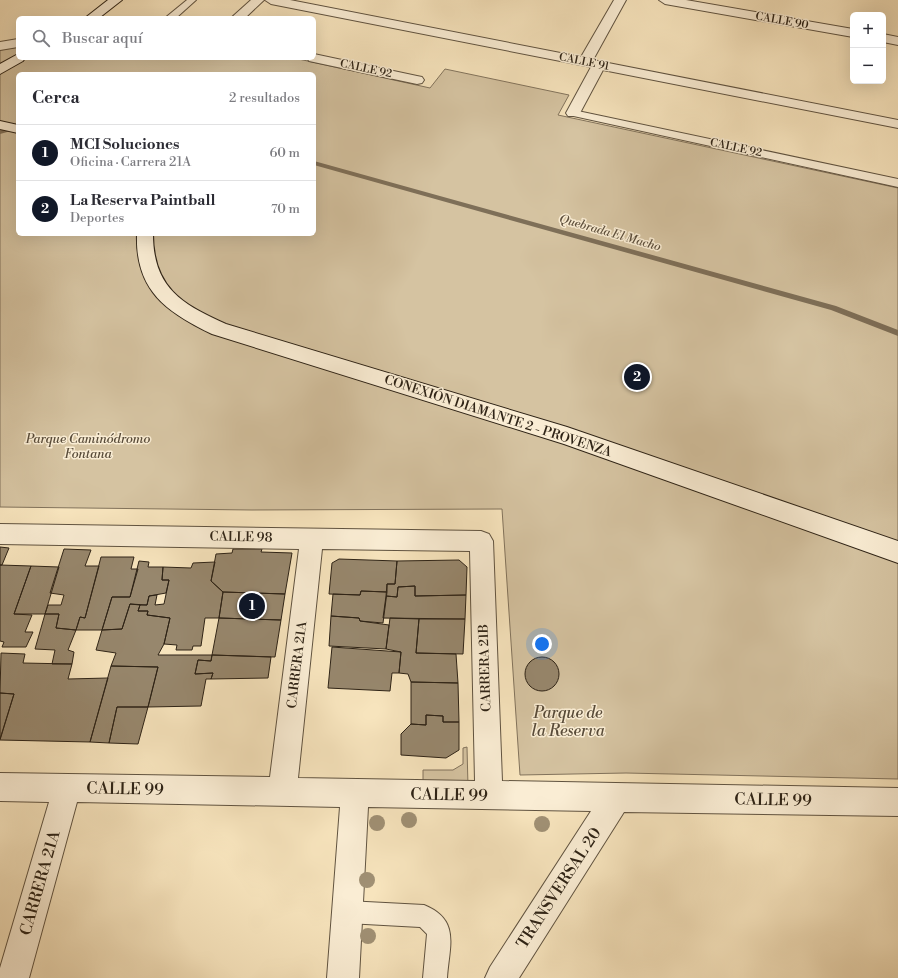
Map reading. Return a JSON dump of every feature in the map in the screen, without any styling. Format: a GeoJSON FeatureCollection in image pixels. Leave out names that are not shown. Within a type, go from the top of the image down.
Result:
{"type":"FeatureCollection","features":[{"type":"Feature","properties":{"kind":"street"},"geometry":{"type":"LineString","coordinates":[[94,16],[116,0]]}},
{"type":"Feature","properties":{"kind":"street"},"geometry":{"type":"LineString","coordinates":[[239,16],[258,0]]}},
{"type":"Feature","properties":{"kind":"street","name":"CALLE 91"},"geometry":{"type":"LineString","coordinates":[[271,0],[898,124]]}},
{"type":"Feature","properties":{"kind":"street"},"geometry":{"type":"LineString","coordinates":[[585,62],[620,0]]}},
{"type":"Feature","properties":{"kind":"street","name":"CALLE 90"},"geometry":{"type":"LineString","coordinates":[[665,0],[850,32]]}},
{"type":"Feature","properties":{"kind":"street"},"geometry":{"type":"LineString","coordinates":[[886,39],[898,41]]}},
{"type":"Feature","properties":{"kind":"street"},"geometry":{"type":"LineString","coordinates":[[0,46],[16,43]]}},
{"type":"Feature","properties":{"kind":"street","name":"CALLE 92"},"geometry":{"type":"LineString","coordinates":[[316,58],[417,80]]}},
{"type":"Feature","properties":{"kind":"street"},"geometry":{"type":"LineString","coordinates":[[1,68],[16,59]]}},
{"type":"Feature","properties":{"kind":"street"},"geometry":{"type":"LineString","coordinates":[[573,113],[599,65]]}},
{"type":"Feature","properties":{"kind":"street"},"geometry":{"type":"LineString","coordinates":[[0,125],[16,129]]}},
{"type":"Feature","properties":{"kind":"street","name":"CONEXIÓN DIAMANTE 2 - PROVENZA"},"geometry":{"type":"LineString","coordinates":[[145,236],[145,259],[160,290],[174,304],[193,318],[218,329],[567,436],[898,552]]}},
{"type":"Feature","properties":{"kind":"street","name":"CALLE 98"},"geometry":{"type":"LineString","coordinates":[[0,534],[481,540]]}},
{"type":"Feature","properties":{"kind":"street","name":"CARRERA 21A"},"geometry":{"type":"LineString","coordinates":[[282,792],[312,538]]}},
{"type":"Feature","properties":{"kind":"street","name":"CARRERA 21B"},"geometry":{"type":"LineString","coordinates":[[481,540],[489,795]]}},
{"type":"Feature","properties":{"kind":"street","name":"CALLE 99"},"geometry":{"type":"LineString","coordinates":[[0,787],[898,802]]}},
{"type":"Feature","properties":{"kind":"street","name":"CARRERA 21A"},"geometry":{"type":"LineString","coordinates":[[13,978],[67,788]]}},
{"type":"Feature","properties":{"kind":"street"},"geometry":{"type":"LineString","coordinates":[[343,978],[355,793]]}},
{"type":"Feature","properties":{"kind":"street","name":"TRANSVERSAL 20"},"geometry":{"type":"LineString","coordinates":[[501,978],[617,797]]}},
{"type":"Feature","properties":{"kind":"lane"},"geometry":{"type":"LineString","coordinates":[[172,16],[192,0]]}},
{"type":"Feature","properties":{"kind":"lane","name":"CALLE 92"},"geometry":{"type":"LineString","coordinates":[[573,113],[898,183]]}},
{"type":"Feature","properties":{"kind":"lane"},"geometry":{"type":"LineString","coordinates":[[347,912],[424,916],[439,929],[435,978]]}},
{"type":"Feature","properties":{"kind":"green space"},"geometry":{"type":"Polygon","coordinates":[[[16,47],[16,60],[303,60],[430,88],[445,69],[569,95],[558,115],[898,188],[898,779],[626,773],[520,775],[502,509],[252,510],[0,507],[0,50],[16,47]]]}},
{"type":"Feature","properties":{"kind":"green space"},"geometry":{"type":"Polygon","coordinates":[[[467,747],[468,786],[423,786],[423,770],[453,770],[463,764],[463,748],[467,747]]]}},
{"type":"Feature","properties":{"kind":"building"},"geometry":{"type":"Polygon","coordinates":[[[0,547],[9,548],[2,565],[0,565],[0,547]]]}},
{"type":"Feature","properties":{"kind":"building"},"geometry":{"type":"Polygon","coordinates":[[[64,549],[91,550],[85,566],[99,566],[85,618],[80,617],[76,630],[56,628],[59,614],[45,614],[48,605],[61,605],[64,595],[50,593],[64,549]]]}},
{"type":"Feature","properties":{"kind":"building"},"geometry":{"type":"Polygon","coordinates":[[[233,549],[262,549],[261,552],[292,553],[285,594],[223,592],[211,581],[216,554],[232,553],[233,549]]]}},
{"type":"Feature","properties":{"kind":"building"},"geometry":{"type":"Polygon","coordinates":[[[101,557],[134,557],[131,569],[138,569],[130,597],[112,597],[102,630],[76,630],[80,617],[85,618],[101,557]]]}},
{"type":"Feature","properties":{"kind":"building"},"geometry":{"type":"Polygon","coordinates":[[[339,559],[397,561],[395,584],[387,584],[387,592],[361,591],[360,595],[329,594],[332,563],[339,559]]]}},
{"type":"Feature","properties":{"kind":"building"},"geometry":{"type":"Polygon","coordinates":[[[459,560],[467,567],[466,595],[415,596],[415,586],[398,587],[397,597],[386,596],[387,584],[395,584],[397,561],[459,560]]]}},
{"type":"Feature","properties":{"kind":"building"},"geometry":{"type":"Polygon","coordinates":[[[139,561],[149,562],[148,567],[163,567],[162,580],[169,580],[166,593],[149,596],[147,605],[130,604],[122,629],[102,630],[112,597],[130,597],[139,561]]]}},
{"type":"Feature","properties":{"kind":"building"},"geometry":{"type":"Polygon","coordinates":[[[215,562],[211,581],[223,592],[219,618],[205,618],[201,646],[193,646],[192,650],[176,650],[177,645],[164,644],[170,618],[147,615],[148,611],[138,611],[140,605],[147,605],[149,596],[157,595],[155,605],[164,604],[169,580],[162,580],[163,567],[191,568],[193,563],[215,562]]]}},
{"type":"Feature","properties":{"kind":"building"},"geometry":{"type":"Polygon","coordinates":[[[0,565],[31,566],[14,614],[32,615],[25,632],[33,632],[26,647],[2,647],[4,642],[0,641],[0,565]]]}},
{"type":"Feature","properties":{"kind":"building"},"geometry":{"type":"Polygon","coordinates":[[[31,566],[59,567],[45,614],[14,614],[31,566]]]}},
{"type":"Feature","properties":{"kind":"building"},"geometry":{"type":"Polygon","coordinates":[[[415,586],[415,596],[466,595],[465,619],[383,618],[386,596],[397,597],[398,587],[415,586]]]}},
{"type":"Feature","properties":{"kind":"building"},"geometry":{"type":"Polygon","coordinates":[[[361,591],[387,592],[383,623],[360,621],[359,618],[331,616],[333,594],[360,595],[361,591]]]}},
{"type":"Feature","properties":{"kind":"building"},"geometry":{"type":"Polygon","coordinates":[[[223,592],[285,594],[281,620],[219,618],[223,592]]]}},
{"type":"Feature","properties":{"kind":"building"},"geometry":{"type":"Polygon","coordinates":[[[130,604],[140,605],[138,611],[148,611],[147,615],[170,618],[164,644],[158,655],[212,655],[211,661],[198,660],[195,674],[213,673],[211,679],[206,679],[201,706],[148,707],[158,667],[111,666],[116,653],[96,650],[102,630],[122,629],[130,604]]]}},
{"type":"Feature","properties":{"kind":"building"},"geometry":{"type":"Polygon","coordinates":[[[45,614],[59,614],[56,628],[76,630],[68,650],[74,652],[72,664],[52,664],[55,650],[35,649],[45,614]]]}},
{"type":"Feature","properties":{"kind":"building"},"geometry":{"type":"Polygon","coordinates":[[[331,616],[359,618],[360,621],[389,625],[386,649],[329,646],[331,616]]]}},
{"type":"Feature","properties":{"kind":"building"},"geometry":{"type":"Polygon","coordinates":[[[219,618],[281,620],[275,657],[212,655],[219,618]]]}},
{"type":"Feature","properties":{"kind":"building"},"geometry":{"type":"Polygon","coordinates":[[[390,618],[419,619],[416,653],[456,654],[458,683],[411,682],[408,674],[399,673],[401,652],[386,649],[390,618]]]}},
{"type":"Feature","properties":{"kind":"building"},"geometry":{"type":"Polygon","coordinates":[[[419,619],[465,619],[463,654],[416,653],[419,619]]]}},
{"type":"Feature","properties":{"kind":"building"},"geometry":{"type":"Polygon","coordinates":[[[332,647],[401,652],[399,673],[392,673],[390,691],[328,688],[332,647]]]}},
{"type":"Feature","properties":{"kind":"building"},"geometry":{"type":"Polygon","coordinates":[[[1,653],[25,654],[23,663],[72,664],[68,679],[108,678],[90,742],[0,740],[14,694],[0,693],[1,653]]]}},
{"type":"Feature","properties":{"kind":"building"},"geometry":{"type":"Polygon","coordinates":[[[212,655],[271,657],[268,678],[211,679],[213,673],[195,674],[198,660],[211,661],[212,655]]]}},
{"type":"Feature","properties":{"kind":"building"},"geometry":{"type":"Polygon","coordinates":[[[542,657],[554,662],[559,674],[554,686],[542,691],[530,686],[525,674],[530,662],[542,657]]]}},
{"type":"Feature","properties":{"kind":"building"},"geometry":{"type":"Polygon","coordinates":[[[111,666],[158,667],[148,707],[117,707],[109,743],[90,742],[111,666]]]}},
{"type":"Feature","properties":{"kind":"building"},"geometry":{"type":"Polygon","coordinates":[[[411,682],[458,683],[459,722],[443,722],[443,716],[426,715],[426,725],[411,724],[411,682]]]}},
{"type":"Feature","properties":{"kind":"building"},"geometry":{"type":"Polygon","coordinates":[[[0,693],[14,694],[0,739],[0,693]]]}},
{"type":"Feature","properties":{"kind":"building"},"geometry":{"type":"Polygon","coordinates":[[[117,707],[148,707],[138,744],[109,743],[117,707]]]}},
{"type":"Feature","properties":{"kind":"building"},"geometry":{"type":"Polygon","coordinates":[[[426,715],[443,716],[443,722],[459,722],[459,750],[446,758],[401,755],[401,734],[411,724],[426,725],[426,715]]]}},
{"type":"Feature","properties":{"kind":"waterway","name":"Quebrada El Macho"},"geometry":{"type":"LineString","coordinates":[[0,132],[16,128]]}},
{"type":"Feature","properties":{"kind":"waterway","name":"Quebrada El Macho"},"geometry":{"type":"LineString","coordinates":[[316,164],[833,308],[898,333]]}},
{"type":"Feature","properties":{"kind":"place","name":"La Reserva Paintball"},"geometry":{"type":"Point","coordinates":[637,377]}},
{"type":"Feature","properties":{"kind":"place","name":"MCI Soluciones"},"geometry":{"type":"Point","coordinates":[252,606]}},
{"type":"Feature","properties":{"kind":"park label","name":"Parque Caminódromo Fontana"},"geometry":{"type":"Point","coordinates":[88,446]}},
{"type":"Feature","properties":{"kind":"park label","name":"Parque de la Reserva"},"geometry":{"type":"Point","coordinates":[568,722]}}]}
